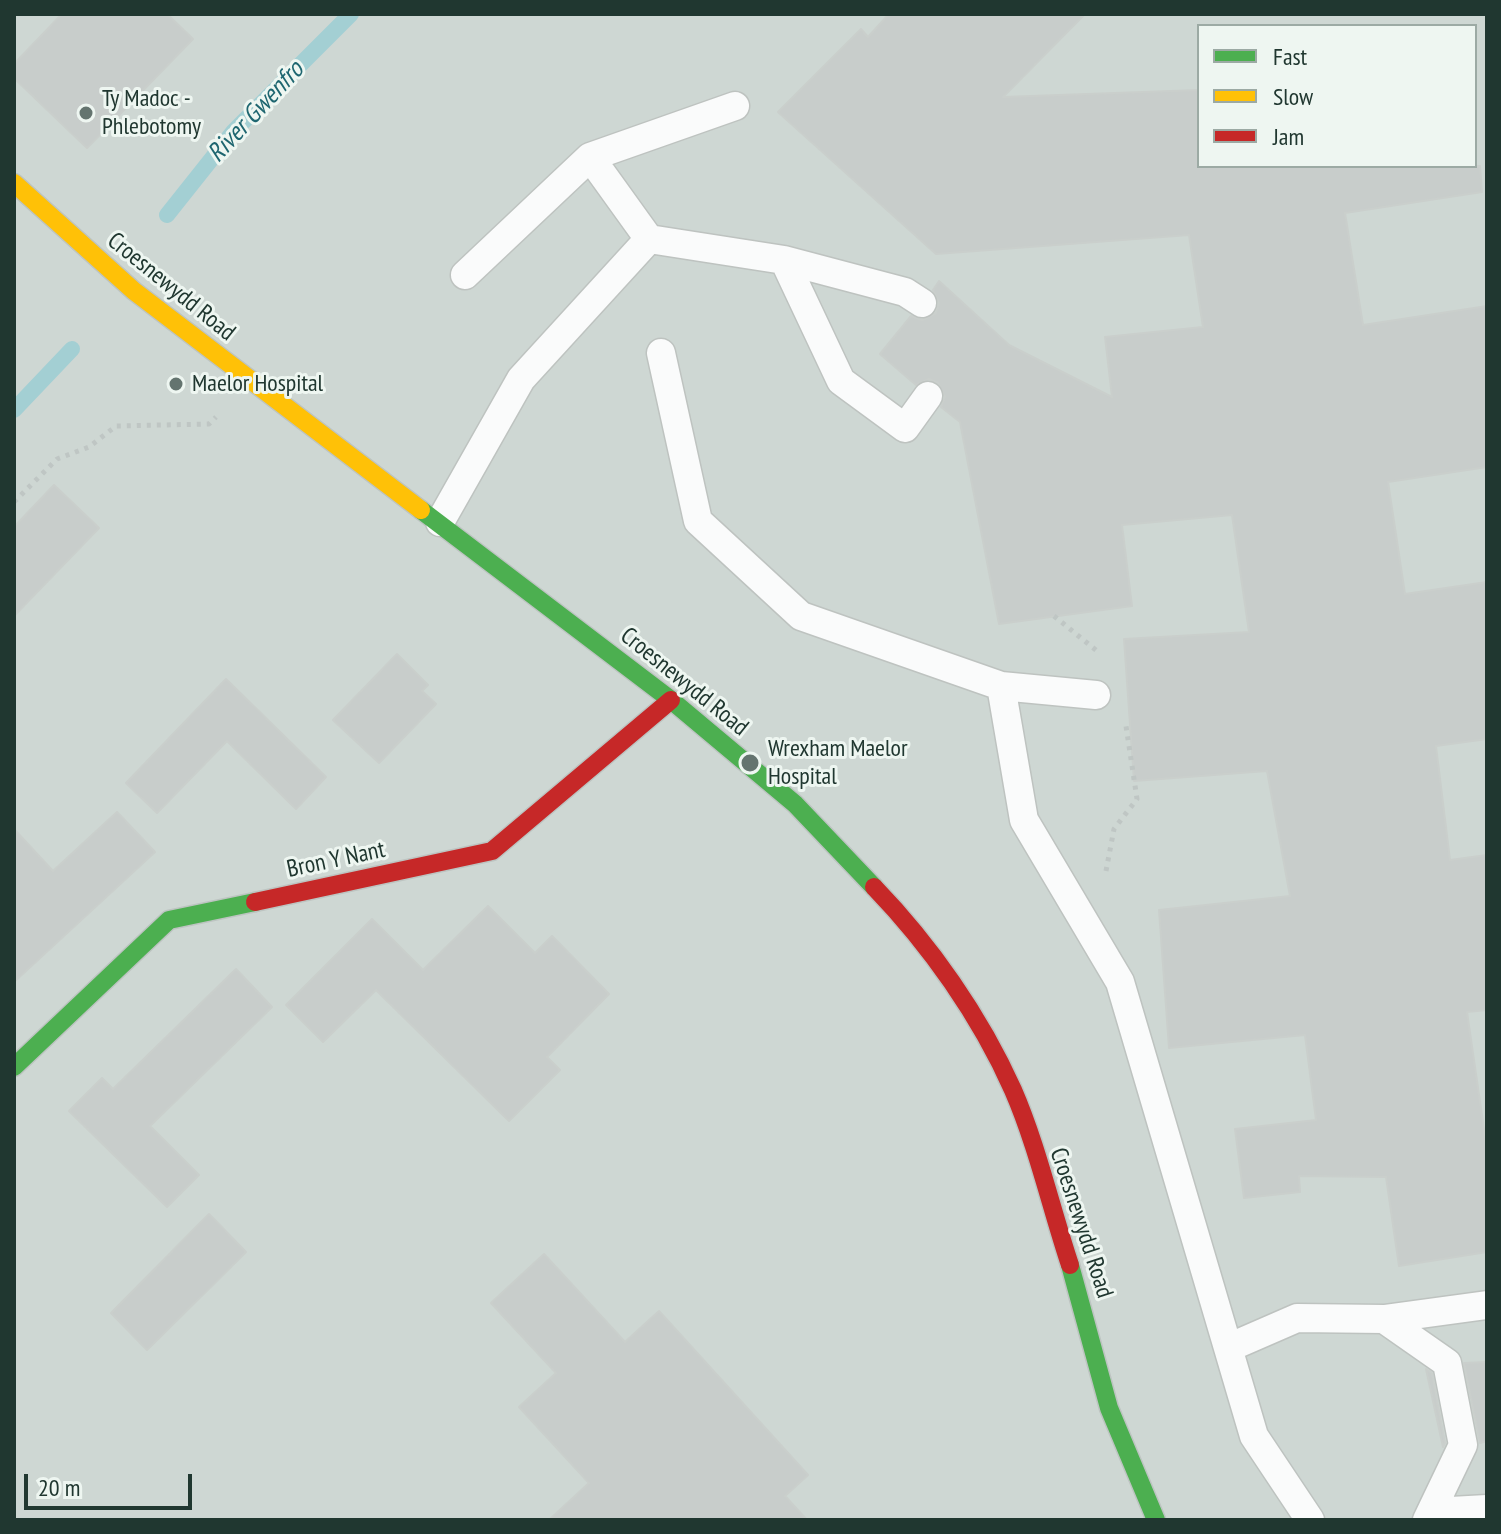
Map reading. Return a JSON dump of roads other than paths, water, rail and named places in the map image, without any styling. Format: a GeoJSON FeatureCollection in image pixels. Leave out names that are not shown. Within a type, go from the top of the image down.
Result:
{"type":"FeatureCollection","features":[{"type":"Feature","properties":{"kind":"street","name":"Croesnewydd Road"},"geometry":{"type":"LineString","coordinates":[[14,183],[134,291],[671,700],[795,804],[898,912],[963,999],[1013,1090],[1083,1304],[1109,1408],[1156,1520]]}},
{"type":"Feature","properties":{"kind":"street","name":"Bron Y Nant"},"geometry":{"type":"LineString","coordinates":[[14,1067],[169,920],[492,851],[671,700]]}},
{"type":"Feature","properties":{"kind":"lane"},"geometry":{"type":"LineString","coordinates":[[465,275],[590,157],[735,106]]}},
{"type":"Feature","properties":{"kind":"lane"},"geometry":{"type":"LineString","coordinates":[[590,157],[649,239],[784,260],[905,292],[922,303]]}},
{"type":"Feature","properties":{"kind":"lane"},"geometry":{"type":"LineString","coordinates":[[440,522],[521,379],[649,239]]}},
{"type":"Feature","properties":{"kind":"lane"},"geometry":{"type":"LineString","coordinates":[[784,260],[841,381],[905,428],[928,396]]}},
{"type":"Feature","properties":{"kind":"lane"},"geometry":{"type":"LineString","coordinates":[[661,353],[698,521],[801,616],[1001,686],[1096,695]]}},
{"type":"Feature","properties":{"kind":"lane"},"geometry":{"type":"LineString","coordinates":[[1001,686],[1024,820],[1120,982],[1254,1436],[1310,1520]]}},
{"type":"Feature","properties":{"kind":"lane"},"geometry":{"type":"LineString","coordinates":[[1228,1348],[1297,1318],[1384,1319],[1487,1305]]}},
{"type":"Feature","properties":{"kind":"lane"},"geometry":{"type":"LineString","coordinates":[[1384,1319],[1447,1363],[1463,1445],[1430,1516]]}},
{"type":"Feature","properties":{"kind":"lane"},"geometry":{"type":"LineString","coordinates":[[1430,1516],[1487,1509]]}},
{"type":"Feature","properties":{"kind":"waterway","name":"River Gwenfro"},"geometry":{"type":"LineString","coordinates":[[167,215],[233,132],[351,14]]}},
{"type":"Feature","properties":{"kind":"waterway","name":"River Gwenfro"},"geometry":{"type":"LineString","coordinates":[[14,410],[72,349]]}},
{"type":"Feature","properties":{"kind":"place","name":"Ty Madoc - Phlebotomy"},"geometry":{"type":"Point","coordinates":[86,113]}},
{"type":"Feature","properties":{"kind":"place","name":"Maelor Hospital"},"geometry":{"type":"Point","coordinates":[176,384]}},
{"type":"Feature","properties":{"kind":"place","name":"Wrexham Maelor Hospital"},"geometry":{"type":"Point","coordinates":[750,763]}}]}
